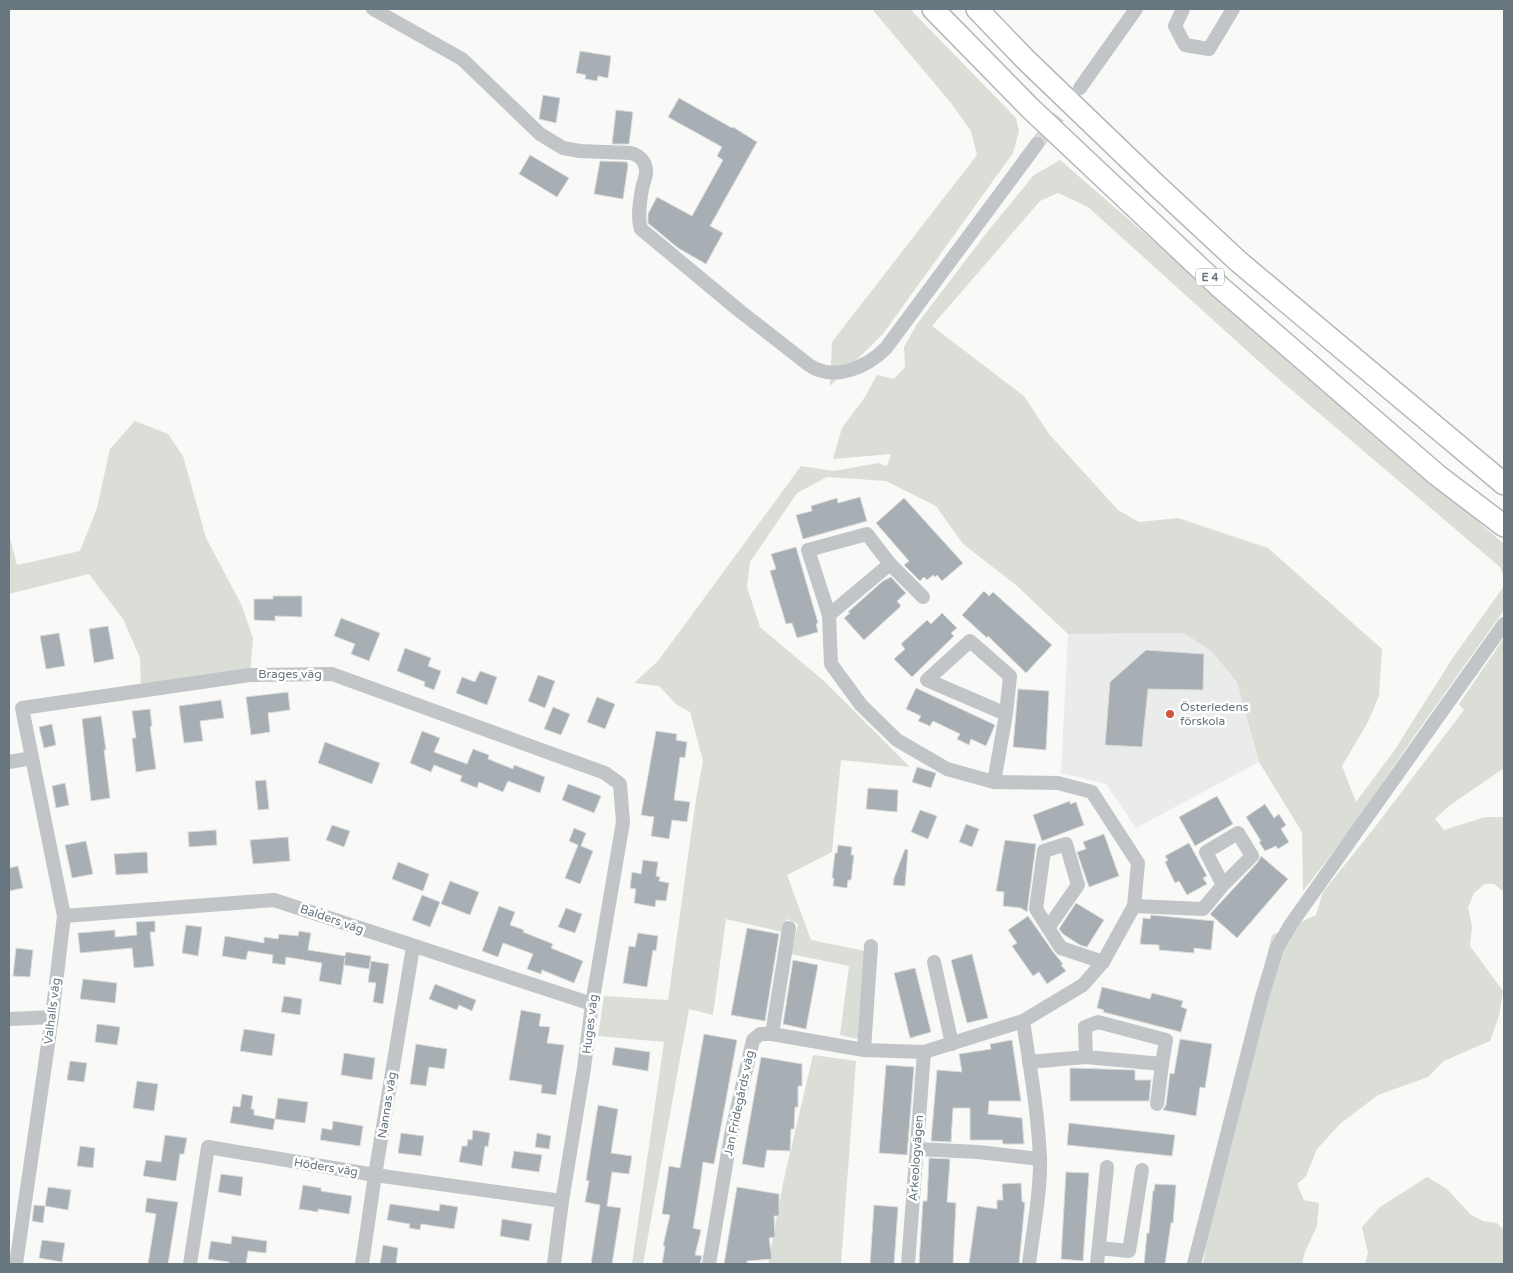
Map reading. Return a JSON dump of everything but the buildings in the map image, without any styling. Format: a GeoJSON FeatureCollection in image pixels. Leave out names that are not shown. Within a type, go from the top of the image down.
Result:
{"type":"FeatureCollection","features":[{"type":"Feature","properties":{"kind":"highway","name":"E 4"},"geometry":{"type":"LineString","coordinates":[[933,9],[1030,108],[1220,287],[1437,475],[1504,526]]}},
{"type":"Feature","properties":{"kind":"highway","name":"E 4"},"geometry":{"type":"LineString","coordinates":[[977,9],[1025,59],[1239,262],[1504,484]]}},
{"type":"Feature","properties":{"kind":"street"},"geometry":{"type":"LineString","coordinates":[[373,9],[462,59],[540,134],[563,148],[580,151],[637,154],[643,160],[646,170],[639,224],[641,229],[771,336],[818,371],[842,373],[851,370],[870,361],[886,348],[1037,144]]}},
{"type":"Feature","properties":{"kind":"street"},"geometry":{"type":"LineString","coordinates":[[1080,88],[1136,9]]}},
{"type":"Feature","properties":{"kind":"street"},"geometry":{"type":"LineString","coordinates":[[1183,9],[1175,26],[1186,45],[1210,49],[1233,9]]}},
{"type":"Feature","properties":{"kind":"street"},"geometry":{"type":"LineString","coordinates":[[789,928],[772,1034],[864,1050],[924,1052],[1023,1021],[1083,985],[1102,962],[1134,906],[1138,863],[1092,792],[1058,783],[994,782],[947,769],[897,740],[861,705],[832,664],[829,615],[808,550],[867,534],[890,564],[923,597]]}},
{"type":"Feature","properties":{"kind":"street"},"geometry":{"type":"LineString","coordinates":[[829,615],[890,564]]}},
{"type":"Feature","properties":{"kind":"street"},"geometry":{"type":"LineString","coordinates":[[1194,1264],[1262,997],[1277,948],[1306,901],[1504,624]]}},
{"type":"Feature","properties":{"kind":"street"},"geometry":{"type":"LineString","coordinates":[[994,782],[1006,714],[1010,676],[970,641],[927,680],[1006,714]]}},
{"type":"Feature","properties":{"kind":"street","name":"Brages väg"},"geometry":{"type":"LineString","coordinates":[[32,758],[22,708],[250,675],[332,674],[605,773],[620,784]]}},
{"type":"Feature","properties":{"kind":"street"},"geometry":{"type":"LineString","coordinates":[[9,762],[32,758]]}},
{"type":"Feature","properties":{"kind":"street","name":"Valhalls väg"},"geometry":{"type":"LineString","coordinates":[[16,1264],[52,1017],[64,916],[32,758]]}},
{"type":"Feature","properties":{"kind":"street","name":"Huges väg"},"geometry":{"type":"LineString","coordinates":[[554,1264],[592,1004],[623,822],[620,784]]}},
{"type":"Feature","properties":{"kind":"street"},"geometry":{"type":"LineString","coordinates":[[1048,928],[1078,885],[1066,844],[1044,850],[1036,909],[1048,928],[1061,948],[1102,962]]}},
{"type":"Feature","properties":{"kind":"street"},"geometry":{"type":"LineString","coordinates":[[1134,906],[1203,909],[1223,885]]}},
{"type":"Feature","properties":{"kind":"street","name":"Balders väg"},"geometry":{"type":"LineString","coordinates":[[64,916],[274,900],[592,1004]]}},
{"type":"Feature","properties":{"kind":"street","name":"Nannas väg"},"geometry":{"type":"LineString","coordinates":[[362,1264],[413,946]]}},
{"type":"Feature","properties":{"kind":"street"},"geometry":{"type":"LineString","coordinates":[[864,1050],[871,946]]}},
{"type":"Feature","properties":{"kind":"street"},"geometry":{"type":"LineString","coordinates":[[934,962],[952,1044]]}},
{"type":"Feature","properties":{"kind":"street"},"geometry":{"type":"LineString","coordinates":[[9,1020],[52,1017]]}},
{"type":"Feature","properties":{"kind":"street"},"geometry":{"type":"LineString","coordinates":[[1023,1021],[1034,1091],[1040,1159],[1029,1264]]}},
{"type":"Feature","properties":{"kind":"street"},"geometry":{"type":"LineString","coordinates":[[1086,1057],[1084,1027],[1098,1022],[1166,1040],[1157,1104]]}},
{"type":"Feature","properties":{"kind":"street","name":"Jan Fridegårds väg"},"geometry":{"type":"LineString","coordinates":[[709,1264],[731,1136],[753,1040],[760,1034],[772,1034]]}},
{"type":"Feature","properties":{"kind":"street","name":"Arkeologvägen"},"geometry":{"type":"LineString","coordinates":[[908,1264],[924,1052]]}},
{"type":"Feature","properties":{"kind":"street"},"geometry":{"type":"LineString","coordinates":[[1029,1062],[1086,1057],[1162,1064]]}},
{"type":"Feature","properties":{"kind":"street","name":"Höders väg"},"geometry":{"type":"LineString","coordinates":[[190,1264],[208,1147],[375,1175],[562,1201]]}},
{"type":"Feature","properties":{"kind":"street"},"geometry":{"type":"LineString","coordinates":[[917,1149],[978,1152],[1040,1159]]}},
{"type":"Feature","properties":{"kind":"street"},"geometry":{"type":"LineString","coordinates":[[1097,1264],[1107,1167]]}},
{"type":"Feature","properties":{"kind":"street"},"geometry":{"type":"LineString","coordinates":[[1100,1248],[1129,1251],[1142,1170]]}},
{"type":"Feature","properties":{"kind":"shaded area"},"geometry":{"type":"Polygon","coordinates":[[[872,9],[910,9],[1016,118],[1019,131],[1013,153],[883,334],[830,386],[832,342],[977,155],[971,131],[951,103],[872,9]]]}},
{"type":"Feature","properties":{"kind":"shaded area"},"geometry":{"type":"Polygon","coordinates":[[[1060,160],[1504,544],[1504,578],[1500,567],[1274,375],[1088,207],[1058,193],[1040,201],[932,326],[1024,396],[1049,434],[1118,510],[1139,522],[1178,518],[1268,548],[1382,649],[1379,696],[1368,722],[1342,766],[1356,802],[1394,751],[1454,656],[1504,586],[1504,610],[1350,830],[1303,891],[1302,832],[1259,762],[1237,682],[1211,651],[1184,633],[1068,634],[1016,585],[963,544],[936,506],[886,481],[827,477],[797,493],[750,562],[747,587],[760,627],[824,681],[910,767],[841,760],[832,852],[787,875],[811,940],[865,951],[858,1039],[840,1035],[849,966],[791,954],[798,924],[787,919],[783,932],[726,919],[713,1015],[689,1009],[643,1264],[632,1264],[664,1042],[598,1036],[604,996],[668,1000],[703,761],[690,712],[677,705],[659,686],[634,683],[658,661],[801,466],[834,471],[878,463],[887,466],[891,454],[833,459],[842,428],[865,397],[877,375],[894,379],[905,367],[904,347],[917,324],[988,231],[1034,175],[1060,160]]]}},
{"type":"Feature","properties":{"kind":"shaded area"},"geometry":{"type":"Polygon","coordinates":[[[135,421],[168,434],[183,456],[206,538],[241,604],[253,638],[250,675],[141,691],[140,658],[123,619],[89,574],[9,594],[9,534],[17,565],[80,551],[97,508],[110,449],[135,421]]]}},
{"type":"Feature","properties":{"kind":"shaded area"},"geometry":{"type":"Polygon","coordinates":[[[1184,633],[1211,651],[1237,682],[1259,762],[1136,828],[1106,784],[1061,773],[1068,634],[1184,633]]]}},
{"type":"Feature","properties":{"kind":"shaded area"},"geometry":{"type":"Polygon","coordinates":[[[1504,638],[1504,768],[1449,806],[1435,819],[1444,830],[1485,817],[1504,817],[1504,892],[1494,884],[1485,884],[1474,893],[1468,908],[1472,926],[1470,946],[1503,991],[1499,1016],[1490,1041],[1444,1061],[1428,1077],[1378,1095],[1340,1124],[1317,1149],[1306,1176],[1297,1184],[1304,1200],[1319,1203],[1317,1226],[1305,1252],[1302,1264],[1203,1264],[1223,1128],[1272,935],[1316,915],[1323,892],[1464,710],[1459,704],[1504,638]]]}},
{"type":"Feature","properties":{"kind":"shaded area"},"geometry":{"type":"Polygon","coordinates":[[[813,1055],[856,1061],[841,1264],[768,1264],[784,1179],[813,1055]]]}},
{"type":"Feature","properties":{"kind":"shaded area"},"geometry":{"type":"Polygon","coordinates":[[[1427,1177],[1447,1189],[1470,1214],[1483,1221],[1497,1223],[1504,1230],[1504,1264],[1365,1264],[1368,1253],[1362,1227],[1380,1207],[1427,1177]]]}},
{"type":"Feature","properties":{"kind":"tunnel"},"geometry":{"type":"LineString","coordinates":[[1037,144],[1073,97]]}},
{"type":"Feature","properties":{"kind":"place","name":"Österledens förskola"},"geometry":{"type":"Point","coordinates":[1170,714]}}]}
